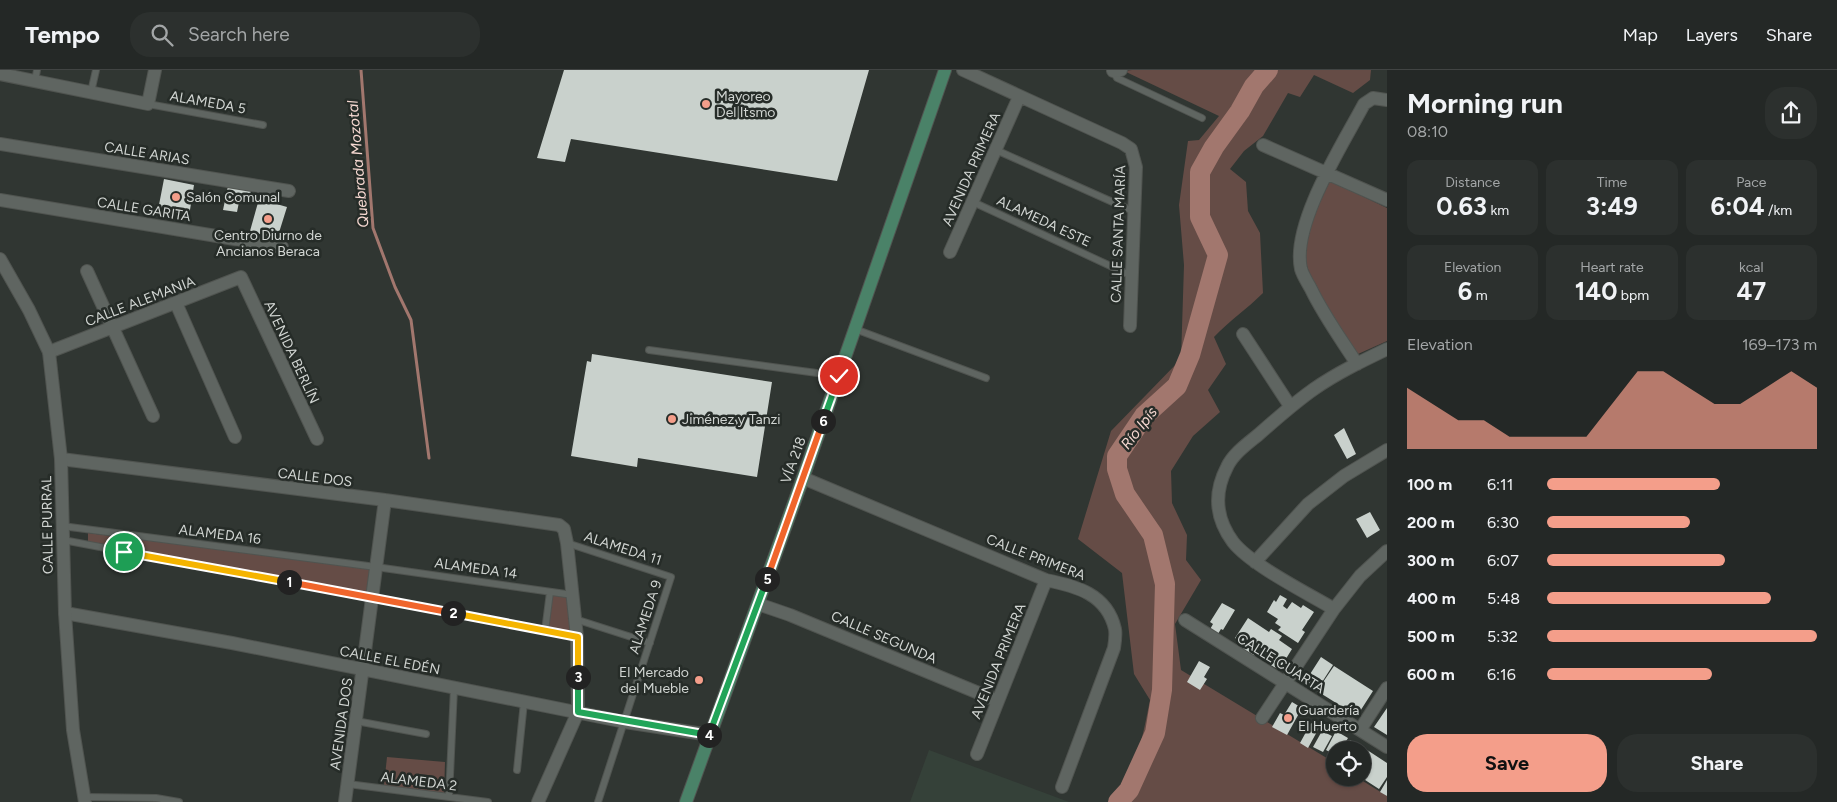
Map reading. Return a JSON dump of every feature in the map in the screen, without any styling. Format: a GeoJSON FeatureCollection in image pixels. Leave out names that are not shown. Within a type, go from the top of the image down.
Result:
{"type":"FeatureCollection","features":[{"type":"Feature","properties":{"kind":"main road","name":"VÍA 218"},"geometry":{"type":"LineString","coordinates":[[686,802],[803,478],[945,70]]}},
{"type":"Feature","properties":{"kind":"street"},"geometry":{"type":"LineString","coordinates":[[0,74],[36,75],[91,92],[148,104],[155,70]]}},
{"type":"Feature","properties":{"kind":"street","name":"CALLE SANTA MARÍA"},"geometry":{"type":"LineString","coordinates":[[963,70],[1122,143],[1131,149],[1136,167],[1130,326]]}},
{"type":"Feature","properties":{"kind":"street","name":"AVENIDA PRIMERA"},"geometry":{"type":"LineString","coordinates":[[950,252],[1019,97]]}},
{"type":"Feature","properties":{"kind":"street"},"geometry":{"type":"LineString","coordinates":[[1357,364],[1322,312],[1301,269],[1301,249],[1308,216],[1327,174],[1364,104],[1373,98],[1387,100]]}},
{"type":"Feature","properties":{"kind":"street","name":"CALLE ARIAS"},"geometry":{"type":"LineString","coordinates":[[0,144],[288,191]]}},
{"type":"Feature","properties":{"kind":"street"},"geometry":{"type":"LineString","coordinates":[[1263,145],[1387,200]]}},
{"type":"Feature","properties":{"kind":"street","name":"CALLE GARITA"},"geometry":{"type":"LineString","coordinates":[[0,200],[282,247]]}},
{"type":"Feature","properties":{"kind":"street","name":"CALLE PURRAL"},"geometry":{"type":"LineString","coordinates":[[0,259],[29,310],[49,352],[61,459],[65,613],[74,730],[85,800]]}},
{"type":"Feature","properties":{"kind":"street"},"geometry":{"type":"LineString","coordinates":[[87,271],[153,416]]}},
{"type":"Feature","properties":{"kind":"street","name":"CALLE ALEMANIA"},"geometry":{"type":"LineString","coordinates":[[49,352],[241,277]]}},
{"type":"Feature","properties":{"kind":"street","name":"AVENIDA BERLÍN"},"geometry":{"type":"LineString","coordinates":[[241,277],[316,439]]}},
{"type":"Feature","properties":{"kind":"street"},"geometry":{"type":"LineString","coordinates":[[176,303],[235,437]]}},
{"type":"Feature","properties":{"kind":"street"},"geometry":{"type":"LineString","coordinates":[[1243,334],[1290,406]]}},
{"type":"Feature","properties":{"kind":"street"},"geometry":{"type":"LineString","coordinates":[[1334,609],[1255,562],[1234,544],[1221,523],[1218,502],[1221,480],[1227,466],[1238,452],[1290,406],[1315,388],[1387,349]]}},
{"type":"Feature","properties":{"kind":"street"},"geometry":{"type":"LineString","coordinates":[[1255,562],[1308,504],[1344,476],[1387,450]]}},
{"type":"Feature","properties":{"kind":"street","name":"CALLE DOS"},"geometry":{"type":"LineString","coordinates":[[61,459],[550,522],[559,524],[564,529],[567,543]]}},
{"type":"Feature","properties":{"kind":"street","name":"CALLE PRIMERA"},"geometry":{"type":"LineString","coordinates":[[803,478],[1046,580],[1075,586],[1095,597],[1107,611],[1115,630],[1114,648],[1062,787]]}},
{"type":"Feature","properties":{"kind":"street","name":"AVENIDA DOS"},"geometry":{"type":"LineString","coordinates":[[345,802],[385,500]]}},
{"type":"Feature","properties":{"kind":"street"},"geometry":{"type":"LineString","coordinates":[[538,802],[578,712],[578,637],[567,543]]}},
{"type":"Feature","properties":{"kind":"street"},"geometry":{"type":"LineString","coordinates":[[1262,718],[1334,609],[1360,576],[1387,551]]}},
{"type":"Feature","properties":{"kind":"street","name":"AVENIDA PRIMERA"},"geometry":{"type":"LineString","coordinates":[[977,754],[1046,580]]}},
{"type":"Feature","properties":{"kind":"street","name":"CALLE SEGUNDA"},"geometry":{"type":"LineString","coordinates":[[758,604],[790,615],[998,701]]}},
{"type":"Feature","properties":{"kind":"street","name":"CALLE EL EDÉN"},"geometry":{"type":"LineString","coordinates":[[65,613],[232,643],[625,722],[710,735]]}},
{"type":"Feature","properties":{"kind":"street","name":"CALLE CUARTA"},"geometry":{"type":"LineString","coordinates":[[1185,620],[1387,747]]}},
{"type":"Feature","properties":{"kind":"street"},"geometry":{"type":"LineString","coordinates":[[1360,730],[1387,688]]}},
{"type":"Feature","properties":{"kind":"lane"},"geometry":{"type":"LineString","coordinates":[[91,92],[96,70]]}},
{"type":"Feature","properties":{"kind":"lane"},"geometry":{"type":"LineString","coordinates":[[1115,70],[1117,78],[1202,118]]}},
{"type":"Feature","properties":{"kind":"lane","name":"ALAMEDA 5"},"geometry":{"type":"LineString","coordinates":[[148,104],[263,125]]}},
{"type":"Feature","properties":{"kind":"lane"},"geometry":{"type":"LineString","coordinates":[[996,150],[1135,212]]}},
{"type":"Feature","properties":{"kind":"lane","name":"ALAMEDA ESTE"},"geometry":{"type":"LineString","coordinates":[[973,202],[1132,276]]}},
{"type":"Feature","properties":{"kind":"lane"},"geometry":{"type":"LineString","coordinates":[[855,329],[986,378]]}},
{"type":"Feature","properties":{"kind":"lane"},"geometry":{"type":"LineString","coordinates":[[649,350],[839,376]]}},
{"type":"Feature","properties":{"kind":"lane","name":"ALAMEDA 16"},"geometry":{"type":"LineString","coordinates":[[62,526],[376,566]]}},
{"type":"Feature","properties":{"kind":"lane"},"geometry":{"type":"LineString","coordinates":[[62,540],[578,637]]}},
{"type":"Feature","properties":{"kind":"lane","name":"ALAMEDA 11"},"geometry":{"type":"LineString","coordinates":[[567,543],[671,577]]}},
{"type":"Feature","properties":{"kind":"lane","name":"ALAMEDA 14"},"geometry":{"type":"LineString","coordinates":[[376,566],[573,595]]}},
{"type":"Feature","properties":{"kind":"lane","name":"ALAMEDA 9"},"geometry":{"type":"LineString","coordinates":[[598,802],[671,577]]}},
{"type":"Feature","properties":{"kind":"lane"},"geometry":{"type":"LineString","coordinates":[[545,630],[550,592]]}},
{"type":"Feature","properties":{"kind":"lane"},"geometry":{"type":"LineString","coordinates":[[575,619],[650,643]]}},
{"type":"Feature","properties":{"kind":"lane"},"geometry":{"type":"LineString","coordinates":[[449,797],[454,688]]}},
{"type":"Feature","properties":{"kind":"lane"},"geometry":{"type":"LineString","coordinates":[[518,770],[524,702]]}},
{"type":"Feature","properties":{"kind":"lane"},"geometry":{"type":"LineString","coordinates":[[356,722],[426,734]]}},
{"type":"Feature","properties":{"kind":"lane","name":"ALAMEDA 2"},"geometry":{"type":"LineString","coordinates":[[348,784],[488,802]]}},
{"type":"Feature","properties":{"kind":"lane"},"geometry":{"type":"LineString","coordinates":[[85,800],[156,798],[179,802]]}},
{"type":"Feature","properties":{"kind":"shaded area"},"geometry":{"type":"Polygon","coordinates":[[[1371,70],[1370,80],[1353,93],[1314,75],[1300,97],[1288,93],[1263,136],[1244,151],[1230,169],[1246,182],[1248,211],[1260,233],[1263,293],[1214,337],[1226,364],[1208,390],[1220,412],[1193,436],[1171,471],[1172,503],[1187,535],[1186,560],[1201,580],[1175,624],[1181,670],[1326,758],[1326,786],[1371,786],[1387,796],[1387,802],[1110,802],[1119,792],[1132,769],[1141,741],[1150,700],[1134,674],[1122,573],[1078,539],[1111,431],[1181,359],[1184,265],[1179,205],[1188,141],[1199,140],[1219,116],[1124,71],[1371,70]]]}},
{"type":"Feature","properties":{"kind":"shaded area"},"geometry":{"type":"Polygon","coordinates":[[[1330,181],[1387,208],[1387,341],[1358,354],[1315,287],[1305,258],[1305,245],[1309,229],[1330,181]]]}},
{"type":"Feature","properties":{"kind":"shaded area"},"geometry":{"type":"Polygon","coordinates":[[[88,533],[371,569],[368,593],[88,542],[88,533]]]}},
{"type":"Feature","properties":{"kind":"shaded area"},"geometry":{"type":"Polygon","coordinates":[[[552,595],[570,597],[573,634],[548,629],[552,595]]]}},
{"type":"Feature","properties":{"kind":"shaded area"},"geometry":{"type":"Polygon","coordinates":[[[929,750],[1069,802],[910,802],[929,750]]]}},
{"type":"Feature","properties":{"kind":"shaded area"},"geometry":{"type":"Polygon","coordinates":[[[387,757],[445,762],[444,794],[384,785],[387,757]]]}},
{"type":"Feature","properties":{"kind":"building","name":"Mayoreo Del Itsmo"},"geometry":{"type":"Polygon","coordinates":[[[564,70],[869,70],[837,181],[571,139],[565,162],[537,158],[564,70]]]}},
{"type":"Feature","properties":{"kind":"building","name":"Salón Comunal"},"geometry":{"type":"Polygon","coordinates":[[[164,179],[194,185],[189,216],[158,210],[164,179]]]}},
{"type":"Feature","properties":{"kind":"building","name":"Centro Diurno de Ancianos Beraca"},"geometry":{"type":"Polygon","coordinates":[[[228,186],[251,190],[250,198],[240,197],[237,212],[223,210],[228,186]]]}},
{"type":"Feature","properties":{"kind":"building","name":"Centro Diurno de Ancianos Beraca"},"geometry":{"type":"Polygon","coordinates":[[[259,199],[287,207],[277,239],[250,231],[259,199]]]}},
{"type":"Feature","properties":{"kind":"building","name":"Jiménez y Tanzi"},"geometry":{"type":"Polygon","coordinates":[[[592,354],[772,382],[757,477],[638,458],[637,467],[571,456],[587,361],[591,362],[592,354]]]}},
{"type":"Feature","properties":{"kind":"building"},"geometry":{"type":"Polygon","coordinates":[[[1344,428],[1356,454],[1347,459],[1334,435],[1344,428]]]}},
{"type":"Feature","properties":{"kind":"building"},"geometry":{"type":"Polygon","coordinates":[[[1370,512],[1380,530],[1367,538],[1356,519],[1370,512]]]}},
{"type":"Feature","properties":{"kind":"building"},"geometry":{"type":"Polygon","coordinates":[[[1280,595],[1287,599],[1283,606],[1287,609],[1292,602],[1301,608],[1303,605],[1314,612],[1302,630],[1305,632],[1298,643],[1278,630],[1281,627],[1275,623],[1278,619],[1267,612],[1274,600],[1276,602],[1280,595]]]}},
{"type":"Feature","properties":{"kind":"building"},"geometry":{"type":"Polygon","coordinates":[[[1222,603],[1235,610],[1223,630],[1221,629],[1216,637],[1208,633],[1213,624],[1210,622],[1222,603]]]}},
{"type":"Feature","properties":{"kind":"building"},"geometry":{"type":"Polygon","coordinates":[[[1248,618],[1269,632],[1271,629],[1282,636],[1279,640],[1292,649],[1279,670],[1269,664],[1274,657],[1260,647],[1254,656],[1243,649],[1246,645],[1235,638],[1248,618]]]}},
{"type":"Feature","properties":{"kind":"building"},"geometry":{"type":"Polygon","coordinates":[[[1321,657],[1333,665],[1317,690],[1305,682],[1321,657]]]}},
{"type":"Feature","properties":{"kind":"building"},"geometry":{"type":"Polygon","coordinates":[[[1199,661],[1210,667],[1204,677],[1207,679],[1200,690],[1187,682],[1199,661]]]}},
{"type":"Feature","properties":{"kind":"building"},"geometry":{"type":"Polygon","coordinates":[[[1334,666],[1373,691],[1357,716],[1317,691],[1334,666]]]}},
{"type":"Feature","properties":{"kind":"building"},"geometry":{"type":"Polygon","coordinates":[[[1292,702],[1302,708],[1287,735],[1272,727],[1280,713],[1284,715],[1292,702]]]}},
{"type":"Feature","properties":{"kind":"building"},"geometry":{"type":"Polygon","coordinates":[[[1387,708],[1387,735],[1374,727],[1387,708]]]}},
{"type":"Feature","properties":{"kind":"building"},"geometry":{"type":"Polygon","coordinates":[[[1311,723],[1319,728],[1308,748],[1300,743],[1311,723]]]}},
{"type":"Feature","properties":{"kind":"building"},"geometry":{"type":"Polygon","coordinates":[[[1322,731],[1332,736],[1329,741],[1326,741],[1323,752],[1313,747],[1322,731]]]}},
{"type":"Feature","properties":{"kind":"building"},"geometry":{"type":"Polygon","coordinates":[[[1336,731],[1348,738],[1346,741],[1331,741],[1336,731]]]}},
{"type":"Feature","properties":{"kind":"building"},"geometry":{"type":"Polygon","coordinates":[[[1371,753],[1387,763],[1387,777],[1379,789],[1371,784],[1371,753]]]}},
{"type":"Feature","properties":{"kind":"building"},"geometry":{"type":"Polygon","coordinates":[[[1387,780],[1387,796],[1380,792],[1387,780]]]}},
{"type":"Feature","properties":{"kind":"waterway","name":"Quebrada Mozotal"},"geometry":{"type":"LineString","coordinates":[[361,70],[373,228],[395,287],[411,320],[429,458]]}},
{"type":"Feature","properties":{"kind":"waterway","name":"Río Ipís"},"geometry":{"type":"LineString","coordinates":[[1118,802],[1129,790],[1155,733],[1162,690],[1165,584],[1153,535],[1125,494],[1117,469],[1117,456],[1144,416],[1177,386],[1190,355],[1218,255],[1200,217],[1200,172],[1254,86],[1268,70]]}},
{"type":"Feature","properties":{"kind":"place","name":"Mayoreo Del Itsmo"},"geometry":{"type":"Point","coordinates":[706,104]}},
{"type":"Feature","properties":{"kind":"place","name":"Salón Comunal"},"geometry":{"type":"Point","coordinates":[176,197]}},
{"type":"Feature","properties":{"kind":"place","name":"Centro Diurno de Ancianos Beraca"},"geometry":{"type":"Point","coordinates":[268,219]}},
{"type":"Feature","properties":{"kind":"place","name":"Jiménez y Tanzi"},"geometry":{"type":"Point","coordinates":[672,419]}},
{"type":"Feature","properties":{"kind":"place","name":"El Mercado del Mueble"},"geometry":{"type":"Point","coordinates":[699,680]}},
{"type":"Feature","properties":{"kind":"place","name":"Guardería El Huerto"},"geometry":{"type":"Point","coordinates":[1288,718]}},
{"type":"Feature","properties":{"kind":"route"},"geometry":{"type":"LineString","coordinates":[[124,552],[578,637],[578,712],[625,722],[710,735],[839,376]]}}]}
